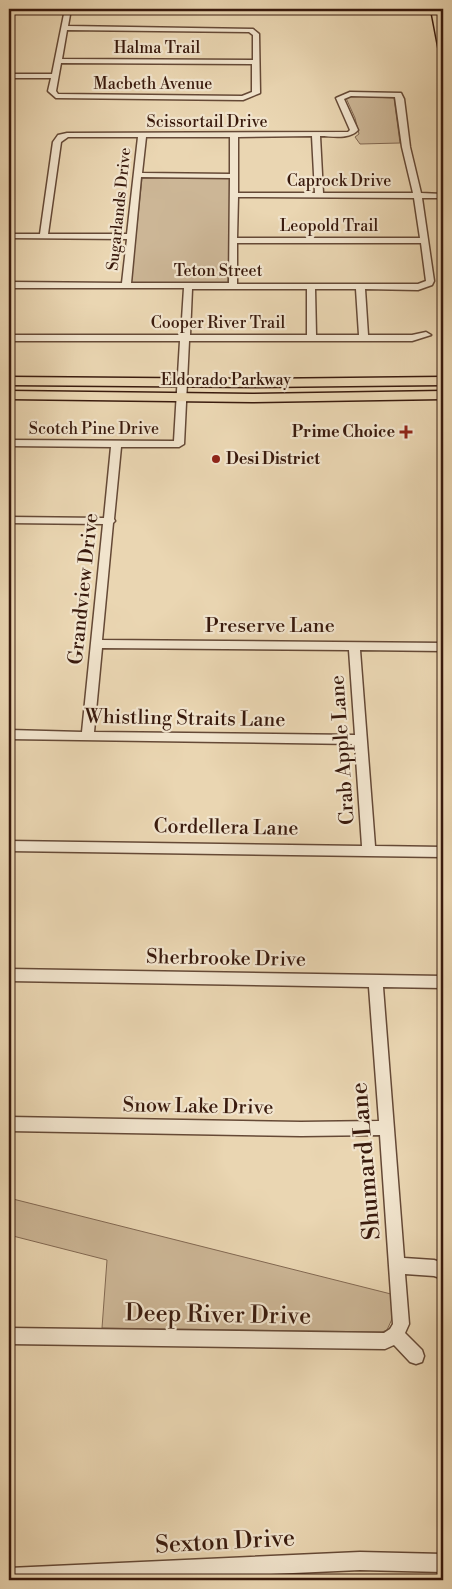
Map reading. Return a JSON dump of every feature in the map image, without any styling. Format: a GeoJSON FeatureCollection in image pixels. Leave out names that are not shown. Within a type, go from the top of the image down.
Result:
{"type":"FeatureCollection","features":[{"type":"Feature","properties":{"kind":"main road"},"geometry":{"type":"LineString","coordinates":[[435,9],[443,51]]}},
{"type":"Feature","properties":{"kind":"main road","name":"Eldorado Parkway"},"geometry":{"type":"LineString","coordinates":[[9,382],[443,382]]}},
{"type":"Feature","properties":{"kind":"main road"},"geometry":{"type":"LineString","coordinates":[[332,382],[333,395]]}},
{"type":"Feature","properties":{"kind":"main road","name":"Eldorado Parkway"},"geometry":{"type":"LineString","coordinates":[[9,395],[180,397],[443,395]]}},
{"type":"Feature","properties":{"kind":"street"},"geometry":{"type":"LineString","coordinates":[[9,76],[55,76],[68,9]]}},
{"type":"Feature","properties":{"kind":"street"},"geometry":{"type":"LineString","coordinates":[[65,28],[252,30],[256,34],[256,62]]}},
{"type":"Feature","properties":{"kind":"street","name":"Halma Trail"},"geometry":{"type":"LineString","coordinates":[[58,61],[256,62]]}},
{"type":"Feature","properties":{"kind":"street","name":"Macbeth Avenue"},"geometry":{"type":"LineString","coordinates":[[55,76],[52,92],[55,96],[64,98],[251,97],[256,92],[256,62]]}},
{"type":"Feature","properties":{"kind":"street","name":"Scissortail Drive"},"geometry":{"type":"LineString","coordinates":[[44,236],[57,142],[60,137],[142,135],[316,136],[353,134],[353,125],[340,98],[343,95],[369,93],[398,95],[417,196]]}},
{"type":"Feature","properties":{"kind":"street","name":"Sugarlands Drive"},"geometry":{"type":"LineString","coordinates":[[126,285],[142,135]]}},
{"type":"Feature","properties":{"kind":"street"},"geometry":{"type":"LineString","coordinates":[[233,286],[234,135]]}},
{"type":"Feature","properties":{"kind":"street"},"geometry":{"type":"LineString","coordinates":[[316,136],[319,196]]}},
{"type":"Feature","properties":{"kind":"street"},"geometry":{"type":"LineString","coordinates":[[138,175],[234,176]]}},
{"type":"Feature","properties":{"kind":"street","name":"Caprock Drive"},"geometry":{"type":"LineString","coordinates":[[234,195],[443,196]]}},
{"type":"Feature","properties":{"kind":"street"},"geometry":{"type":"LineString","coordinates":[[417,196],[424,241]]}},
{"type":"Feature","properties":{"kind":"street"},"geometry":{"type":"LineString","coordinates":[[9,236],[132,237]]}},
{"type":"Feature","properties":{"kind":"street","name":"Leopold Trail"},"geometry":{"type":"LineString","coordinates":[[233,240],[424,241]]}},
{"type":"Feature","properties":{"kind":"street","name":"Teton Street"},"geometry":{"type":"LineString","coordinates":[[9,285],[418,287],[428,284],[430,281],[424,241]]}},
{"type":"Feature","properties":{"kind":"street"},"geometry":{"type":"LineString","coordinates":[[180,397],[188,286]]}},
{"type":"Feature","properties":{"kind":"street"},"geometry":{"type":"LineString","coordinates":[[311,286],[312,338]]}},
{"type":"Feature","properties":{"kind":"street"},"geometry":{"type":"LineString","coordinates":[[360,286],[364,338]]}},
{"type":"Feature","properties":{"kind":"street","name":"Cooper River Trail"},"geometry":{"type":"LineString","coordinates":[[9,338],[412,338],[426,335]]}},
{"type":"Feature","properties":{"kind":"street","name":"Scotch Pine Drive"},"geometry":{"type":"LineString","coordinates":[[9,443],[179,444],[180,397]]}},
{"type":"Feature","properties":{"kind":"street","name":"Grandview Drive"},"geometry":{"type":"LineString","coordinates":[[87,737],[110,521],[116,444]]}},
{"type":"Feature","properties":{"kind":"street"},"geometry":{"type":"LineString","coordinates":[[9,520],[110,521]]}},
{"type":"Feature","properties":{"kind":"street","name":"Preserve Lane"},"geometry":{"type":"LineString","coordinates":[[97,644],[443,647]]}},
{"type":"Feature","properties":{"kind":"street","name":"Crab Apple Lane"},"geometry":{"type":"LineString","coordinates":[[354,646],[369,851]]}},
{"type":"Feature","properties":{"kind":"street","name":"Whistling Straits Lane"},"geometry":{"type":"LineString","coordinates":[[9,735],[362,740]]}},
{"type":"Feature","properties":{"kind":"street","name":"Cordellera Lane"},"geometry":{"type":"LineString","coordinates":[[9,846],[443,852]]}},
{"type":"Feature","properties":{"kind":"street","name":"Sherbrooke Drive"},"geometry":{"type":"LineString","coordinates":[[9,975],[443,982]]}},
{"type":"Feature","properties":{"kind":"street","name":"Shumard Lane"},"geometry":{"type":"LineString","coordinates":[[376,981],[398,1266],[401,1324],[396,1335]]}},
{"type":"Feature","properties":{"kind":"street","name":"Snow Lake Drive"},"geometry":{"type":"LineString","coordinates":[[9,1124],[301,1129],[386,1128]]}},
{"type":"Feature","properties":{"kind":"street"},"geometry":{"type":"LineString","coordinates":[[398,1266],[434,1268],[443,1271]]}},
{"type":"Feature","properties":{"kind":"street"},"geometry":{"type":"LineString","coordinates":[[396,1335],[416,1356]]}},
{"type":"Feature","properties":{"kind":"street","name":"Deep River Drive"},"geometry":{"type":"LineString","coordinates":[[9,1336],[385,1341],[396,1335]]}},
{"type":"Feature","properties":{"kind":"street","name":"Sexton Drive"},"geometry":{"type":"LineString","coordinates":[[9,1577],[360,1561],[443,1563]]}},
{"type":"Feature","properties":{"kind":"shaded area"},"geometry":{"type":"Polygon","coordinates":[[[349,96],[394,98],[400,143],[360,144],[355,137],[359,134],[355,118],[346,98],[349,96]]]}},
{"type":"Feature","properties":{"kind":"shaded area"},"geometry":{"type":"Polygon","coordinates":[[[142,178],[231,178],[228,283],[131,283],[142,178]]]}},
{"type":"Feature","properties":{"kind":"shaded area"},"geometry":{"type":"Polygon","coordinates":[[[9,1198],[391,1294],[392,1319],[387,1330],[382,1332],[102,1328],[107,1260],[9,1235],[9,1198]]]}},
{"type":"Feature","properties":{"kind":"place","name":"Prime Choice"},"geometry":{"type":"Point","coordinates":[406,432]}},
{"type":"Feature","properties":{"kind":"place","name":"Desi District"},"geometry":{"type":"Point","coordinates":[216,459]}}]}
